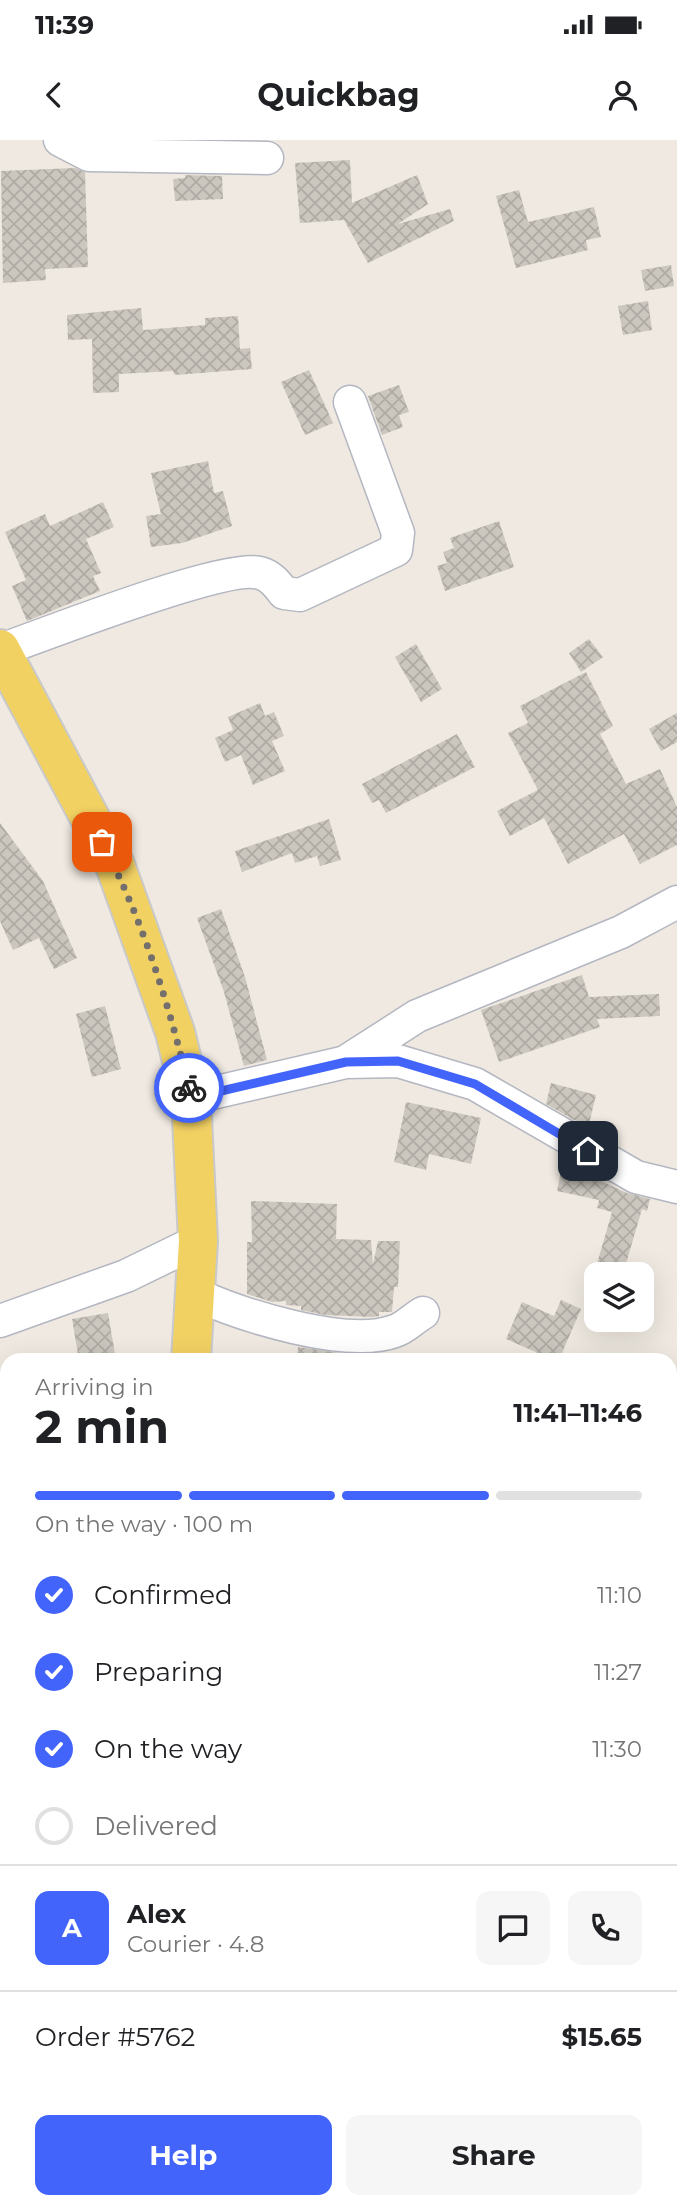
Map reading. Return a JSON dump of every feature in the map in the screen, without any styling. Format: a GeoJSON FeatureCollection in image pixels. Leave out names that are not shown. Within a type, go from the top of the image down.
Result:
{"type":"FeatureCollection","features":[{"type":"Feature","properties":{"kind":"main road"},"geometry":{"type":"LineString","coordinates":[[0,650],[115,866],[175,1032],[191,1098],[198,1241],[191,1353]]}},
{"type":"Feature","properties":{"kind":"street"},"geometry":{"type":"LineString","coordinates":[[60,140],[89,155],[267,158]]}},
{"type":"Feature","properties":{"kind":"street"},"geometry":{"type":"LineString","coordinates":[[0,650],[146,598],[235,574],[257,572],[272,579],[284,593],[300,595],[396,550],[398,533],[350,402]]}},
{"type":"Feature","properties":{"kind":"street"},"geometry":{"type":"LineString","coordinates":[[346,1062],[417,1016],[621,932],[677,902]]}},
{"type":"Feature","properties":{"kind":"street"},"geometry":{"type":"LineString","coordinates":[[191,1098],[346,1062],[398,1061],[475,1084],[636,1177],[677,1188]]}},
{"type":"Feature","properties":{"kind":"street"},"geometry":{"type":"LineString","coordinates":[[0,1321],[126,1276],[198,1241]]}},
{"type":"Feature","properties":{"kind":"street"},"geometry":{"type":"LineString","coordinates":[[195,1294],[232,1311],[267,1322],[338,1333],[365,1335],[396,1331],[423,1313]]}},
{"type":"Feature","properties":{"kind":"building"},"geometry":{"type":"Polygon","coordinates":[[[350,160],[352,203],[417,175],[428,204],[398,224],[450,209],[454,221],[368,263],[344,220],[300,223],[295,163],[350,160]]]}},
{"type":"Feature","properties":{"kind":"building"},"geometry":{"type":"Polygon","coordinates":[[[75,168],[85,172],[88,267],[45,269],[46,280],[3,283],[1,171],[75,168]]]}},
{"type":"Feature","properties":{"kind":"building"},"geometry":{"type":"Polygon","coordinates":[[[185,175],[222,176],[223,199],[175,201],[173,179],[185,178],[185,175]]]}},
{"type":"Feature","properties":{"kind":"building"},"geometry":{"type":"Polygon","coordinates":[[[519,190],[528,222],[594,207],[601,237],[586,240],[588,250],[516,268],[496,196],[519,190]]]}},
{"type":"Feature","properties":{"kind":"building"},"geometry":{"type":"Polygon","coordinates":[[[671,265],[674,286],[645,291],[641,270],[671,265]]]}},
{"type":"Feature","properties":{"kind":"building"},"geometry":{"type":"Polygon","coordinates":[[[648,301],[652,330],[623,335],[618,306],[648,301]]]}},
{"type":"Feature","properties":{"kind":"building"},"geometry":{"type":"Polygon","coordinates":[[[141,308],[143,330],[205,325],[205,318],[238,316],[240,349],[250,348],[252,369],[175,375],[173,371],[119,374],[119,392],[93,393],[92,339],[68,340],[67,315],[141,308]]]}},
{"type":"Feature","properties":{"kind":"building"},"geometry":{"type":"Polygon","coordinates":[[[309,370],[333,423],[305,435],[281,382],[309,370]]]}},
{"type":"Feature","properties":{"kind":"building"},"geometry":{"type":"Polygon","coordinates":[[[399,385],[409,412],[399,415],[403,427],[382,435],[368,396],[399,385]]]}},
{"type":"Feature","properties":{"kind":"building"},"geometry":{"type":"Polygon","coordinates":[[[208,461],[214,493],[223,491],[232,526],[182,543],[151,547],[146,516],[161,514],[151,473],[208,461]]]}},
{"type":"Feature","properties":{"kind":"building"},"geometry":{"type":"Polygon","coordinates":[[[103,502],[114,527],[86,539],[101,573],[93,576],[100,591],[27,621],[12,586],[26,580],[5,532],[45,514],[50,526],[103,502]]]}},
{"type":"Feature","properties":{"kind":"building"},"geometry":{"type":"Polygon","coordinates":[[[499,521],[514,567],[445,591],[437,566],[447,563],[443,552],[454,548],[450,538],[499,521]]]}},
{"type":"Feature","properties":{"kind":"building"},"geometry":{"type":"Polygon","coordinates":[[[589,639],[603,657],[581,672],[569,653],[589,639]]]}},
{"type":"Feature","properties":{"kind":"building"},"geometry":{"type":"Polygon","coordinates":[[[416,644],[442,689],[421,702],[395,657],[416,644]]]}},
{"type":"Feature","properties":{"kind":"building"},"geometry":{"type":"Polygon","coordinates":[[[586,672],[613,726],[600,734],[626,784],[660,769],[677,807],[677,845],[640,864],[624,834],[568,864],[544,818],[510,836],[497,811],[538,790],[508,733],[528,723],[520,706],[586,672]]]}},
{"type":"Feature","properties":{"kind":"building"},"geometry":{"type":"Polygon","coordinates":[[[260,703],[265,716],[274,712],[284,736],[272,741],[285,771],[253,785],[241,755],[225,762],[215,738],[233,730],[228,717],[260,703]]]}},
{"type":"Feature","properties":{"kind":"building"},"geometry":{"type":"Polygon","coordinates":[[[677,713],[677,742],[661,751],[649,729],[677,713]]]}},
{"type":"Feature","properties":{"kind":"building"},"geometry":{"type":"Polygon","coordinates":[[[457,734],[475,767],[386,813],[379,800],[372,803],[362,784],[457,734]]]}},
{"type":"Feature","properties":{"kind":"building"},"geometry":{"type":"Polygon","coordinates":[[[329,819],[341,860],[320,866],[317,856],[295,863],[292,853],[242,872],[235,851],[329,819]]]}},
{"type":"Feature","properties":{"kind":"building"},"geometry":{"type":"Polygon","coordinates":[[[0,823],[43,881],[77,958],[54,969],[39,938],[13,950],[0,921],[0,823]]]}},
{"type":"Feature","properties":{"kind":"building"},"geometry":{"type":"Polygon","coordinates":[[[221,909],[245,977],[267,1060],[244,1066],[224,992],[197,918],[221,909]]]}},
{"type":"Feature","properties":{"kind":"building"},"geometry":{"type":"Polygon","coordinates":[[[582,975],[589,997],[659,994],[660,1016],[597,1019],[600,1027],[499,1062],[481,1010],[582,975]]]}},
{"type":"Feature","properties":{"kind":"building"},"geometry":{"type":"Polygon","coordinates":[[[105,1006],[121,1069],[92,1077],[76,1014],[105,1006]]]}},
{"type":"Feature","properties":{"kind":"building"},"geometry":{"type":"Polygon","coordinates":[[[551,1083],[596,1095],[589,1124],[574,1120],[546,1104],[551,1083]]]}},
{"type":"Feature","properties":{"kind":"building"},"geometry":{"type":"Polygon","coordinates":[[[406,1102],[481,1118],[471,1164],[429,1154],[426,1170],[394,1162],[406,1102]]]}},
{"type":"Feature","properties":{"kind":"building"},"geometry":{"type":"Polygon","coordinates":[[[563,1161],[576,1163],[588,1171],[588,1175],[627,1193],[650,1199],[647,1211],[642,1209],[627,1262],[597,1262],[612,1212],[597,1208],[599,1200],[557,1191],[563,1161]]]}},
{"type":"Feature","properties":{"kind":"building"},"geometry":{"type":"Polygon","coordinates":[[[251,1201],[337,1204],[336,1239],[371,1240],[373,1264],[378,1241],[400,1241],[398,1287],[394,1287],[392,1312],[379,1312],[379,1316],[372,1317],[325,1315],[301,1310],[301,1306],[286,1305],[286,1301],[272,1302],[247,1294],[247,1242],[252,1242],[251,1201]]]}},
{"type":"Feature","properties":{"kind":"building"},"geometry":{"type":"Polygon","coordinates":[[[561,1300],[581,1309],[562,1353],[538,1353],[506,1339],[522,1302],[554,1316],[561,1300]]]}},
{"type":"Feature","properties":{"kind":"building"},"geometry":{"type":"Polygon","coordinates":[[[108,1313],[115,1353],[78,1353],[72,1319],[108,1313]]]}},
{"type":"Feature","properties":{"kind":"building"},"geometry":{"type":"Polygon","coordinates":[[[298,1347],[341,1353],[298,1353],[298,1347]]]}},
{"type":"Feature","properties":{"kind":"way so far"},"geometry":{"type":"LineString","coordinates":[[102,842],[115,866],[145,944],[175,1032],[189,1088]]}},
{"type":"Feature","properties":{"kind":"route"},"geometry":{"type":"LineString","coordinates":[[189,1088],[191,1098],[346,1062],[398,1061],[475,1084],[588,1151]]}}]}
